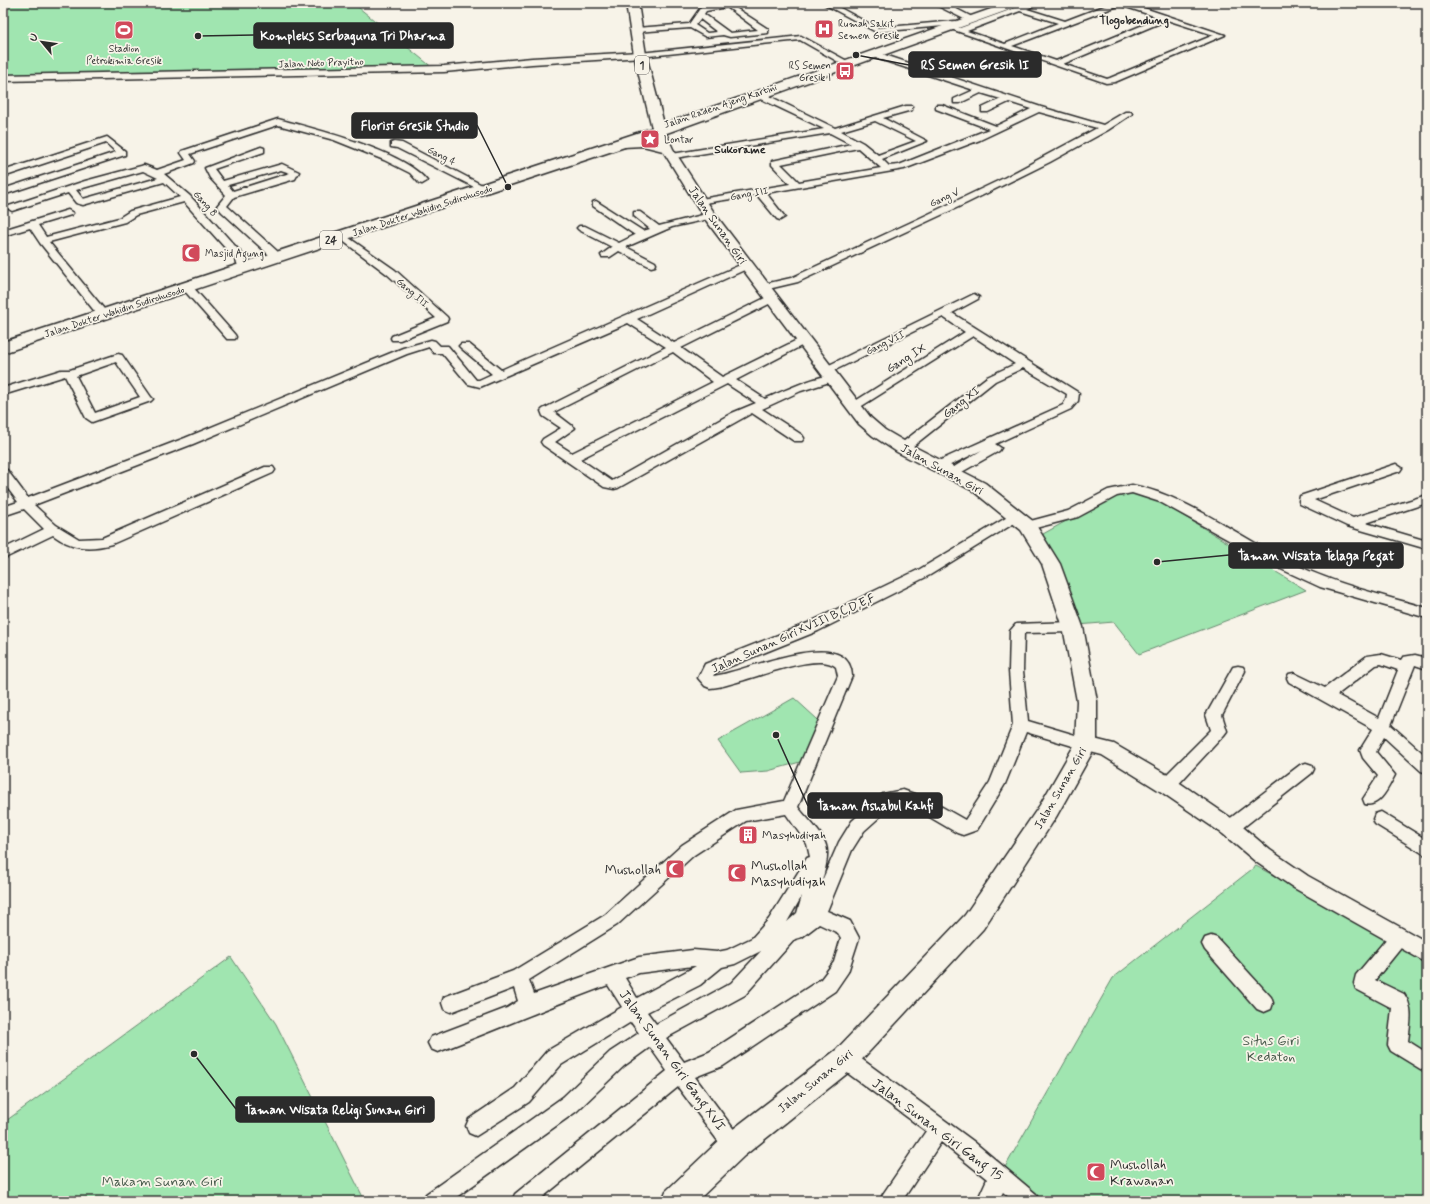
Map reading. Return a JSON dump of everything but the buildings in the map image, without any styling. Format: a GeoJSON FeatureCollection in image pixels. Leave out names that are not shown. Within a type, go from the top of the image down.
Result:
{"type":"FeatureCollection","features":[{"type":"Feature","properties":{"kind":"highway","name":"1"},"geometry":{"type":"LineString","coordinates":[[632,3],[640,55],[658,129]]}},
{"type":"Feature","properties":{"kind":"highway","name":"Jalan Raden Ajeng Kartini"},"geometry":{"type":"LineString","coordinates":[[658,129],[956,27],[968,18],[1002,4]]}},
{"type":"Feature","properties":{"kind":"highway","name":"Jalan Raden Ajeng Kartini"},"geometry":{"type":"LineString","coordinates":[[658,129],[760,95],[823,72],[845,62],[1020,6]]}},
{"type":"Feature","properties":{"kind":"highway","name":"Jalan Dokter Wahidin Sudirohusodo"},"geometry":{"type":"LineString","coordinates":[[3,342],[242,264],[342,236],[623,143],[658,129]]}},
{"type":"Feature","properties":{"kind":"highway","name":"Jalan Dokter Wahidin Sudirohusodo"},"geometry":{"type":"LineString","coordinates":[[3,348],[187,287],[479,186],[658,129]]}},
{"type":"Feature","properties":{"kind":"main road"},"geometry":{"type":"LineString","coordinates":[[936,3],[968,18]]}},
{"type":"Feature","properties":{"kind":"main road","name":"Jalan Sunan Giri"},"geometry":{"type":"LineString","coordinates":[[658,129],[669,153],[705,209],[806,340],[853,407],[879,433],[903,448],[978,487],[1022,521],[1051,564],[1073,627],[1087,701],[1086,744],[1048,811],[974,922],[845,1059],[734,1146],[676,1201]]}},
{"type":"Feature","properties":{"kind":"main road"},"geometry":{"type":"LineString","coordinates":[[623,143],[644,142],[669,153]]}},
{"type":"Feature","properties":{"kind":"street"},"geometry":{"type":"LineString","coordinates":[[697,3],[702,12],[724,33],[730,35],[765,31],[728,5]]}},
{"type":"Feature","properties":{"kind":"street"},"geometry":{"type":"LineString","coordinates":[[691,26],[702,12],[737,3]]}},
{"type":"Feature","properties":{"kind":"street"},"geometry":{"type":"LineString","coordinates":[[826,3],[876,30],[956,27],[1102,80],[1112,80],[1221,34],[1122,3]]}},
{"type":"Feature","properties":{"kind":"street"},"geometry":{"type":"LineString","coordinates":[[1020,6],[1036,3]]}},
{"type":"Feature","properties":{"kind":"street"},"geometry":{"type":"LineString","coordinates":[[1006,46],[1118,3]]}},
{"type":"Feature","properties":{"kind":"street"},"geometry":{"type":"LineString","coordinates":[[1020,6],[1066,23]]}},
{"type":"Feature","properties":{"kind":"street"},"geometry":{"type":"LineString","coordinates":[[1056,64],[1168,17]]}},
{"type":"Feature","properties":{"kind":"street"},"geometry":{"type":"LineString","coordinates":[[636,26],[654,29],[691,26],[706,36],[724,33]]}},
{"type":"Feature","properties":{"kind":"street"},"geometry":{"type":"LineString","coordinates":[[640,55],[804,39],[845,62]]}},
{"type":"Feature","properties":{"kind":"street","name":"Jalan Noto Prayitno"},"geometry":{"type":"LineString","coordinates":[[3,78],[259,74],[444,69],[532,61],[640,55]]}},
{"type":"Feature","properties":{"kind":"street"},"geometry":{"type":"LineString","coordinates":[[876,55],[1038,110],[1105,128]]}},
{"type":"Feature","properties":{"kind":"street"},"geometry":{"type":"LineString","coordinates":[[958,101],[981,90]]}},
{"type":"Feature","properties":{"kind":"street"},"geometry":{"type":"LineString","coordinates":[[760,95],[860,145],[878,158],[887,169]]}},
{"type":"Feature","properties":{"kind":"street"},"geometry":{"type":"LineString","coordinates":[[985,110],[1009,99]]}},
{"type":"Feature","properties":{"kind":"street"},"geometry":{"type":"LineString","coordinates":[[939,107],[996,129]]}},
{"type":"Feature","properties":{"kind":"street"},"geometry":{"type":"LineString","coordinates":[[669,153],[832,131],[909,108]]}},
{"type":"Feature","properties":{"kind":"street","name":"Gang III"},"geometry":{"type":"LineString","coordinates":[[606,255],[642,235],[705,209],[760,192],[901,167],[996,129],[1038,110]]}},
{"type":"Feature","properties":{"kind":"street","name":"Gang V"},"geometry":{"type":"LineString","coordinates":[[570,459],[547,442],[569,428],[546,412],[674,348],[768,292],[1019,175],[1128,114]]}},
{"type":"Feature","properties":{"kind":"street"},"geometry":{"type":"LineString","coordinates":[[876,118],[923,141],[878,158]]}},
{"type":"Feature","properties":{"kind":"street"},"geometry":{"type":"LineString","coordinates":[[157,173],[191,161],[185,153],[278,122],[337,138],[381,155],[413,172],[422,181]]}},
{"type":"Feature","properties":{"kind":"street"},"geometry":{"type":"LineString","coordinates":[[82,138],[92,145]]}},
{"type":"Feature","properties":{"kind":"street"},"geometry":{"type":"LineString","coordinates":[[3,174],[48,156],[109,140],[122,153],[3,192]]}},
{"type":"Feature","properties":{"kind":"street","name":"Gang 4"},"geometry":{"type":"LineString","coordinates":[[394,145],[399,146],[479,186]]}},
{"type":"Feature","properties":{"kind":"street"},"geometry":{"type":"LineString","coordinates":[[798,185],[775,163],[860,145]]}},
{"type":"Feature","properties":{"kind":"street"},"geometry":{"type":"LineString","coordinates":[[231,196],[211,174],[210,168],[261,150]]}},
{"type":"Feature","properties":{"kind":"street"},"geometry":{"type":"LineString","coordinates":[[221,184],[282,167],[295,172],[292,177],[231,196],[223,203],[222,206],[276,255]]}},
{"type":"Feature","properties":{"kind":"street","name":"Gang 8"},"geometry":{"type":"LineString","coordinates":[[70,189],[143,168],[157,173],[187,198],[241,259],[242,264]]}},
{"type":"Feature","properties":{"kind":"street"},"geometry":{"type":"LineString","coordinates":[[12,208],[70,189],[79,201],[83,202],[166,179]]}},
{"type":"Feature","properties":{"kind":"street"},"geometry":{"type":"LineString","coordinates":[[760,192],[780,217]]}},
{"type":"Feature","properties":{"kind":"street"},"geometry":{"type":"LineString","coordinates":[[43,241],[122,220],[133,213],[187,198]]}},
{"type":"Feature","properties":{"kind":"street"},"geometry":{"type":"LineString","coordinates":[[29,202],[48,219]]}},
{"type":"Feature","properties":{"kind":"street"},"geometry":{"type":"LineString","coordinates":[[596,204],[642,235]]}},
{"type":"Feature","properties":{"kind":"street"},"geometry":{"type":"LineString","coordinates":[[3,233],[68,213]]}},
{"type":"Feature","properties":{"kind":"street"},"geometry":{"type":"LineString","coordinates":[[637,214],[657,229]]}},
{"type":"Feature","properties":{"kind":"street"},"geometry":{"type":"LineString","coordinates":[[32,224],[43,241],[100,311]]}},
{"type":"Feature","properties":{"kind":"street"},"geometry":{"type":"LineString","coordinates":[[582,228],[651,264]]}},
{"type":"Feature","properties":{"kind":"street","name":"Gang III"},"geometry":{"type":"LineString","coordinates":[[342,236],[391,272],[442,319],[396,338]]}},
{"type":"Feature","properties":{"kind":"street"},"geometry":{"type":"LineString","coordinates":[[3,512],[189,441],[407,350],[408,351],[430,343],[438,351],[444,348],[474,384],[480,384],[629,319],[747,265]]}},
{"type":"Feature","properties":{"kind":"street"},"geometry":{"type":"LineString","coordinates":[[187,287],[232,337]]}},
{"type":"Feature","properties":{"kind":"street","name":"Gang VII"},"geometry":{"type":"LineString","coordinates":[[570,459],[608,484],[614,485],[758,406],[830,374],[974,297]]}},
{"type":"Feature","properties":{"kind":"street"},"geometry":{"type":"LineString","coordinates":[[944,313],[1023,364],[1073,393],[1072,401],[1067,407],[945,469]]}},
{"type":"Feature","properties":{"kind":"street"},"geometry":{"type":"LineString","coordinates":[[629,319],[724,380],[798,438]]}},
{"type":"Feature","properties":{"kind":"street","name":"Gang IX"},"geometry":{"type":"LineString","coordinates":[[853,407],[972,332]]}},
{"type":"Feature","properties":{"kind":"street"},"geometry":{"type":"LineString","coordinates":[[570,459],[724,380],[806,340]]}},
{"type":"Feature","properties":{"kind":"street"},"geometry":{"type":"LineString","coordinates":[[465,346],[500,375]]}},
{"type":"Feature","properties":{"kind":"street"},"geometry":{"type":"LineString","coordinates":[[3,392],[65,372],[70,374],[118,357],[147,399],[92,418],[70,374]]}},
{"type":"Feature","properties":{"kind":"street","name":"Gang XI"},"geometry":{"type":"LineString","coordinates":[[903,448],[991,379],[1023,364]]}},
{"type":"Feature","properties":{"kind":"street"},"geometry":{"type":"LineString","coordinates":[[945,469],[1067,407]]}},
{"type":"Feature","properties":{"kind":"street"},"geometry":{"type":"LineString","coordinates":[[1396,468],[1305,499],[1307,503],[1352,523],[1427,545]]}},
{"type":"Feature","properties":{"kind":"street"},"geometry":{"type":"LineString","coordinates":[[3,473],[25,504],[55,529],[74,542],[96,544],[107,541],[269,470]]}},
{"type":"Feature","properties":{"kind":"street"},"geometry":{"type":"LineString","coordinates":[[1022,521],[1073,514],[1113,493],[1132,489],[1143,491],[1166,499],[1286,566],[1325,584],[1426,611]]}},
{"type":"Feature","properties":{"kind":"street"},"geometry":{"type":"LineString","coordinates":[[1352,523],[1427,498]]}},
{"type":"Feature","properties":{"kind":"street","name":"Jalan Sunan Giri XVIII B,C,D,E,F"},"geometry":{"type":"LineString","coordinates":[[790,807],[845,676],[845,668],[841,662],[832,657],[812,657],[715,682],[710,682],[705,678],[710,668],[813,627],[925,572],[1022,521]]}},
{"type":"Feature","properties":{"kind":"street"},"geometry":{"type":"LineString","coordinates":[[3,555],[55,529]]}},
{"type":"Feature","properties":{"kind":"street"},"geometry":{"type":"LineString","coordinates":[[783,928],[796,931],[817,915],[845,847],[858,826],[889,798],[903,797],[922,804],[962,828],[971,825],[997,784],[1021,725],[1016,671],[1017,630],[1021,628],[1073,627]]}},
{"type":"Feature","properties":{"kind":"street"},"geometry":{"type":"LineString","coordinates":[[1326,695],[1372,660],[1381,659],[1407,667]]}},
{"type":"Feature","properties":{"kind":"street"},"geometry":{"type":"LineString","coordinates":[[1371,799],[1387,775],[1369,754],[1368,750],[1383,727],[1408,661],[1412,660],[1427,664]]}},
{"type":"Feature","properties":{"kind":"street"},"geometry":{"type":"LineString","coordinates":[[1167,785],[1218,731],[1214,715],[1218,705],[1238,671]]}},
{"type":"Feature","properties":{"kind":"street"},"geometry":{"type":"LineString","coordinates":[[1294,678],[1383,727],[1427,768]]}},
{"type":"Feature","properties":{"kind":"street"},"geometry":{"type":"LineString","coordinates":[[1021,725],[1107,749],[1167,785],[1230,828],[1263,856],[1301,882],[1427,953]]}},
{"type":"Feature","properties":{"kind":"street"},"geometry":{"type":"LineString","coordinates":[[1230,828],[1306,769]]}},
{"type":"Feature","properties":{"kind":"street"},"geometry":{"type":"LineString","coordinates":[[438,1043],[513,1014],[528,1005],[568,992],[639,965],[693,958],[717,960],[729,958],[758,944],[783,928],[803,918],[809,906],[819,854],[814,837],[797,819],[790,807],[742,815],[688,850],[611,920],[519,977],[452,1004]]}},
{"type":"Feature","properties":{"kind":"street"},"geometry":{"type":"LineString","coordinates":[[1381,819],[1424,842]]}},
{"type":"Feature","properties":{"kind":"street"},"geometry":{"type":"LineString","coordinates":[[522,1201],[680,1073],[716,1060],[828,984],[842,966],[850,938],[844,927],[817,915]]}},
{"type":"Feature","properties":{"kind":"street"},"geometry":{"type":"LineString","coordinates":[[434,1201],[570,1104],[617,1059],[637,1044],[738,989],[783,928]]}},
{"type":"Feature","properties":{"kind":"street"},"geometry":{"type":"LineString","coordinates":[[1399,937],[1363,981],[1363,983],[1399,1002],[1402,1010],[1398,1045],[1427,1064]]}},
{"type":"Feature","properties":{"kind":"street"},"geometry":{"type":"LineString","coordinates":[[1211,944],[1264,1003]]}},
{"type":"Feature","properties":{"kind":"street"},"geometry":{"type":"LineString","coordinates":[[476,1126],[522,1095],[554,1058],[657,996],[693,979],[717,960]]}},
{"type":"Feature","properties":{"kind":"street","name":"Jalan Sunan Giri Gang XVI"},"geometry":{"type":"LineString","coordinates":[[612,974],[634,1010],[734,1146]]}},
{"type":"Feature","properties":{"kind":"street"},"geometry":{"type":"LineString","coordinates":[[519,977],[528,1005]]}},
{"type":"Feature","properties":{"kind":"street","name":"Jalan Sunan Giri Gang 15"},"geometry":{"type":"LineString","coordinates":[[845,1059],[966,1148],[1029,1201]]}},
{"type":"Feature","properties":{"kind":"street"},"geometry":{"type":"LineString","coordinates":[[890,1201],[932,1139]]}},
{"type":"Feature","properties":{"kind":"street"},"geometry":{"type":"LineString","coordinates":[[987,1201],[1000,1176]]}},
{"type":"Feature","properties":{"kind":"green space"},"geometry":{"type":"Polygon","coordinates":[[[3,3],[353,3],[433,68],[3,75],[3,3]]]}},
{"type":"Feature","properties":{"kind":"green space"},"geometry":{"type":"Polygon","coordinates":[[[1125,493],[1147,494],[1306,590],[1139,654],[1114,622],[1078,625],[1043,534],[1091,507],[1125,493]]]}},
{"type":"Feature","properties":{"kind":"green space"},"geometry":{"type":"Polygon","coordinates":[[[794,698],[828,729],[800,762],[768,771],[741,773],[718,741],[794,698]]]}},
{"type":"Feature","properties":{"kind":"green space","name":"Situs Giri Kedaton"},"geometry":{"type":"Polygon","coordinates":[[[1256,866],[1427,958],[1427,1201],[1029,1201],[1000,1176],[1113,978],[1256,866]]]}},
{"type":"Feature","properties":{"kind":"green space","name":"Makam Sunan Giri"},"geometry":{"type":"Polygon","coordinates":[[[231,957],[276,1024],[365,1201],[3,1201],[3,1123],[231,957]]]}},
{"type":"Feature","properties":{"kind":"place","name":"Rumah Sakit Semen Gresik"},"geometry":{"type":"Point","coordinates":[824,29]}},
{"type":"Feature","properties":{"kind":"place","name":"Stadion Petrokimia Gresik"},"geometry":{"type":"Point","coordinates":[124,30]}},
{"type":"Feature","properties":{"kind":"place","name":"Kompleks Serbaguna Tri Dharma"},"geometry":{"type":"Point","coordinates":[198,36]}},
{"type":"Feature","properties":{"kind":"place","name":"RS Semen Gresik II"},"geometry":{"type":"Point","coordinates":[856,55]}},
{"type":"Feature","properties":{"kind":"place","name":"RS Semen Gresik I"},"geometry":{"type":"Point","coordinates":[845,71]}},
{"type":"Feature","properties":{"kind":"place","name":"Lontar"},"geometry":{"type":"Point","coordinates":[650,139]}},
{"type":"Feature","properties":{"kind":"place","name":"Florist Gresik Studio"},"geometry":{"type":"Point","coordinates":[508,187]}},
{"type":"Feature","properties":{"kind":"place","name":"Masjid Agung"},"geometry":{"type":"Point","coordinates":[191,253]}},
{"type":"Feature","properties":{"kind":"place","name":"Taman Wisata Telaga Pegat"},"geometry":{"type":"Point","coordinates":[1157,562]}},
{"type":"Feature","properties":{"kind":"place","name":"Taman Ashabul Kahfi"},"geometry":{"type":"Point","coordinates":[776,735]}},
{"type":"Feature","properties":{"kind":"place","name":"Masyhudiyah"},"geometry":{"type":"Point","coordinates":[748,835]}},
{"type":"Feature","properties":{"kind":"place","name":"Mushollah"},"geometry":{"type":"Point","coordinates":[675,869]}},
{"type":"Feature","properties":{"kind":"place","name":"Mushollah Masyhudiyah"},"geometry":{"type":"Point","coordinates":[737,873]}},
{"type":"Feature","properties":{"kind":"place","name":"Taman Wisata Religi Sunan Giri"},"geometry":{"type":"Point","coordinates":[194,1054]}},
{"type":"Feature","properties":{"kind":"place","name":"Mushollah Krawanan"},"geometry":{"type":"Point","coordinates":[1096,1172]}},
{"type":"Feature","properties":{"kind":"district","name":"Tlogobendung"},"geometry":{"type":"Point","coordinates":[1134,20]}},
{"type":"Feature","properties":{"kind":"district","name":"Sukorame"},"geometry":{"type":"Point","coordinates":[740,149]}}]}
